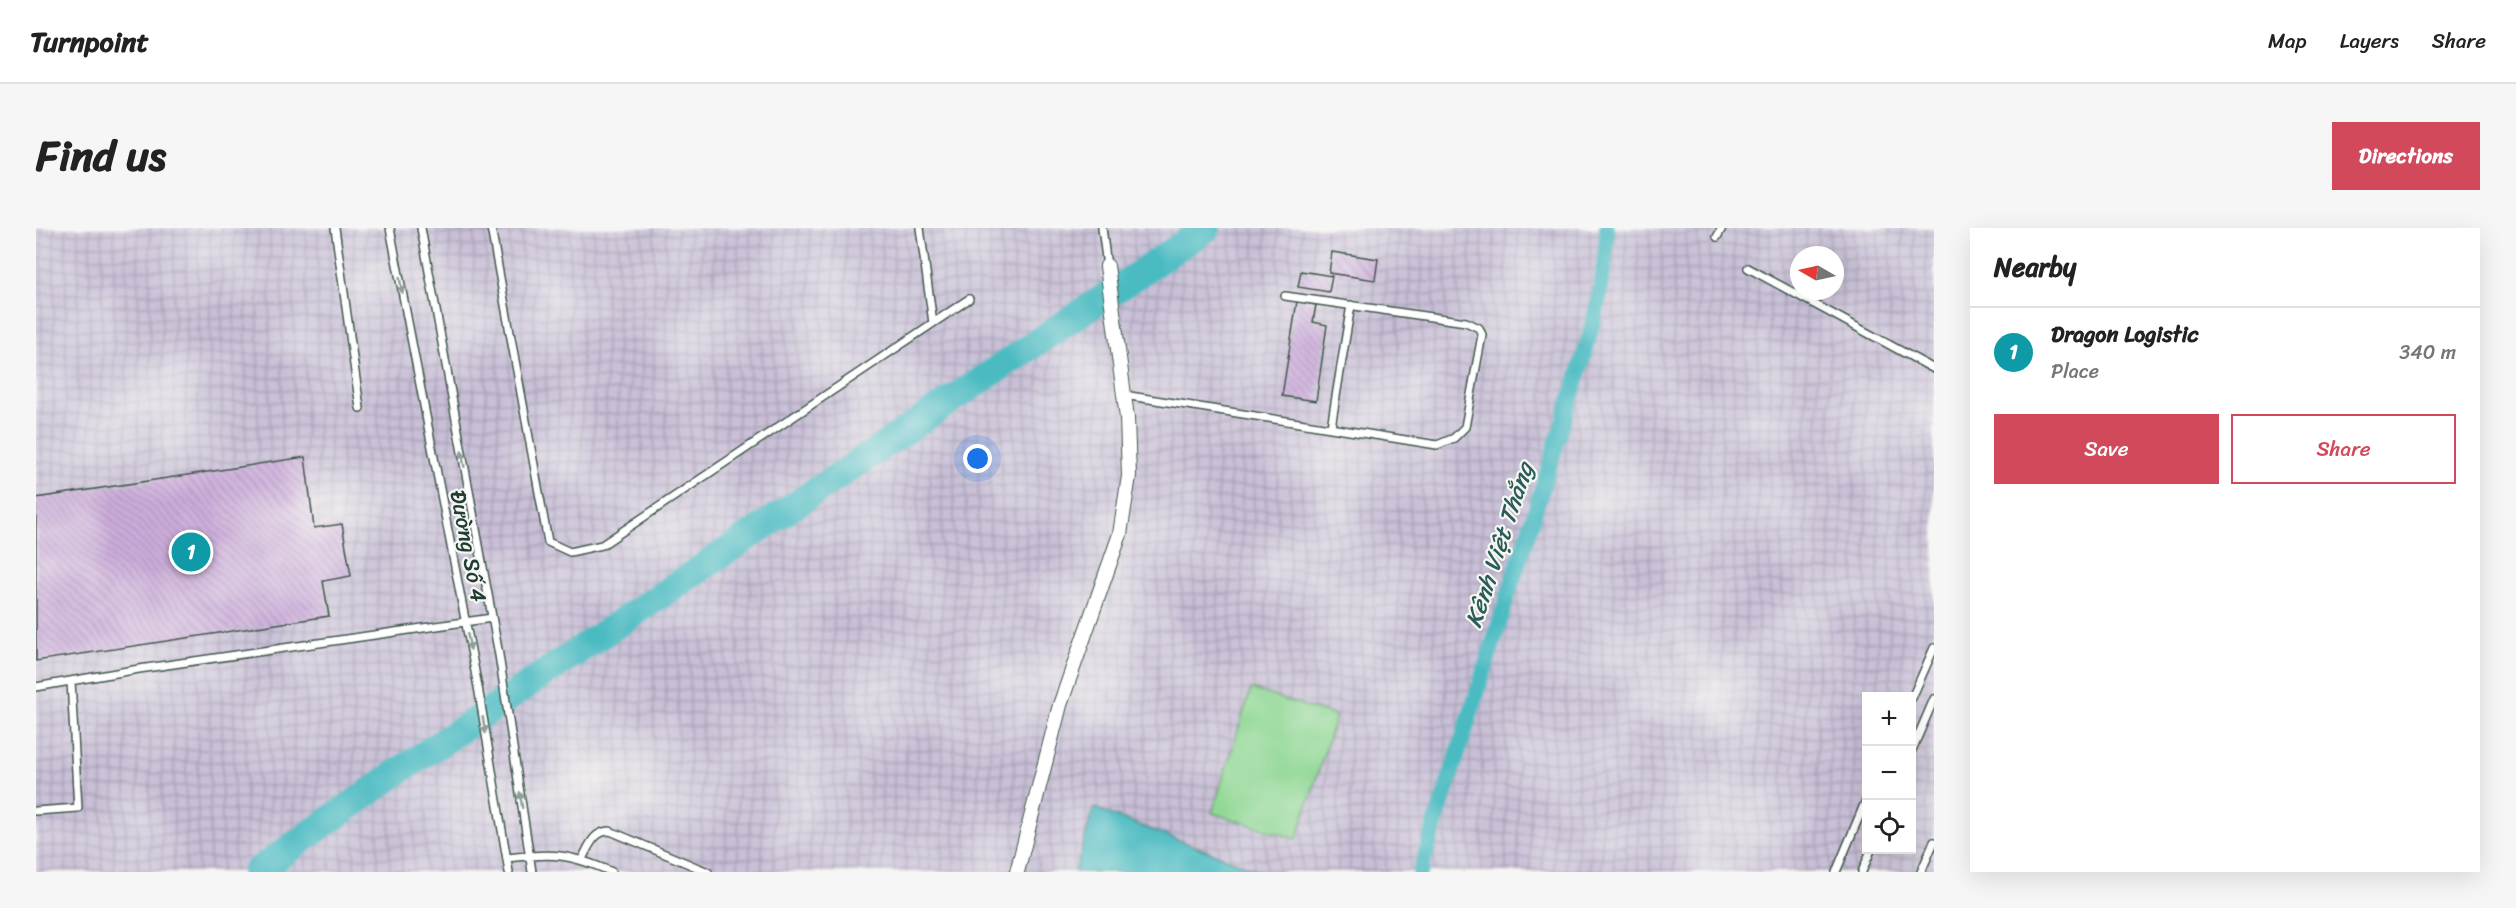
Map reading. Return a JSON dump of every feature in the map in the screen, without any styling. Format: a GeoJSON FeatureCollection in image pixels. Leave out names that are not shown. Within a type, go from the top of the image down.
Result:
{"type":"FeatureCollection","features":[{"type":"Feature","properties":{"kind":"street"},"geometry":{"type":"LineString","coordinates":[[1017,872],[1060,705],[1119,534],[1129,476],[1124,395],[1107,266]]}},
{"type":"Feature","properties":{"kind":"lane"},"geometry":{"type":"LineString","coordinates":[[335,228],[360,408]]}},
{"type":"Feature","properties":{"kind":"lane","name":"Đường Số 4"},"geometry":{"type":"LineString","coordinates":[[390,228],[478,687],[509,872]]}},
{"type":"Feature","properties":{"kind":"lane"},"geometry":{"type":"LineString","coordinates":[[421,228],[492,618],[532,872]]}},
{"type":"Feature","properties":{"kind":"lane"},"geometry":{"type":"LineString","coordinates":[[491,228],[548,542],[570,552],[602,545],[969,299]]}},
{"type":"Feature","properties":{"kind":"lane"},"geometry":{"type":"LineString","coordinates":[[920,228],[933,323]]}},
{"type":"Feature","properties":{"kind":"lane"},"geometry":{"type":"LineString","coordinates":[[1102,228],[1107,266]]}},
{"type":"Feature","properties":{"kind":"lane"},"geometry":{"type":"LineString","coordinates":[[1717,237],[1722,228]]}},
{"type":"Feature","properties":{"kind":"lane"},"geometry":{"type":"LineString","coordinates":[[1748,267],[1934,369]]}},
{"type":"Feature","properties":{"kind":"lane"},"geometry":{"type":"LineString","coordinates":[[1124,395],[1437,445],[1454,438],[1465,427],[1482,335],[1479,328],[1466,322],[1286,296]]}},
{"type":"Feature","properties":{"kind":"lane"},"geometry":{"type":"LineString","coordinates":[[1331,427],[1351,305]]}},
{"type":"Feature","properties":{"kind":"lane"},"geometry":{"type":"LineString","coordinates":[[36,687],[492,618]]}},
{"type":"Feature","properties":{"kind":"lane"},"geometry":{"type":"LineString","coordinates":[[1914,692],[1934,648]]}},
{"type":"Feature","properties":{"kind":"lane"},"geometry":{"type":"LineString","coordinates":[[36,811],[78,808],[71,681]]}},
{"type":"Feature","properties":{"kind":"lane"},"geometry":{"type":"LineString","coordinates":[[1913,746],[1934,699]]}},
{"type":"Feature","properties":{"kind":"lane"},"geometry":{"type":"LineString","coordinates":[[1836,872],[1862,810]]}},
{"type":"Feature","properties":{"kind":"lane"},"geometry":{"type":"LineString","coordinates":[[582,859],[594,837],[604,831],[610,831],[708,872]]}},
{"type":"Feature","properties":{"kind":"lane"},"geometry":{"type":"LineString","coordinates":[[1921,872],[1934,842]]}},
{"type":"Feature","properties":{"kind":"lane"},"geometry":{"type":"LineString","coordinates":[[1862,872],[1869,854]]}},
{"type":"Feature","properties":{"kind":"lane"},"geometry":{"type":"LineString","coordinates":[[507,858],[555,855],[582,859],[612,872]]}},
{"type":"Feature","properties":{"kind":"shaded area"},"geometry":{"type":"Polygon","coordinates":[[[36,228],[1934,228],[1934,872],[36,872],[36,228]]]}},
{"type":"Feature","properties":{"kind":"green space"},"geometry":{"type":"Polygon","coordinates":[[[1251,689],[1336,716],[1297,839],[1212,813],[1251,689]]]}},
{"type":"Feature","properties":{"kind":"water"},"geometry":{"type":"Polygon","coordinates":[[[1094,808],[1263,872],[1075,872],[1094,808]]]}},
{"type":"Feature","properties":{"kind":"building"},"geometry":{"type":"Polygon","coordinates":[[[1332,252],[1378,259],[1375,280],[1329,273],[1332,252]]]}},
{"type":"Feature","properties":{"kind":"building"},"geometry":{"type":"Polygon","coordinates":[[[1301,271],[1332,276],[1329,292],[1298,287],[1301,271]]]}},
{"type":"Feature","properties":{"kind":"building"},"geometry":{"type":"Polygon","coordinates":[[[1297,301],[1316,305],[1313,322],[1327,325],[1316,401],[1282,396],[1297,301]]]}},
{"type":"Feature","properties":{"kind":"building"},"geometry":{"type":"Polygon","coordinates":[[[305,457],[314,528],[342,524],[351,576],[323,581],[329,616],[36,661],[36,498],[305,457]]]}},
{"type":"Feature","properties":{"kind":"waterway"},"geometry":{"type":"LineString","coordinates":[[256,872],[395,774],[1207,228]]}},
{"type":"Feature","properties":{"kind":"waterway","name":"Kênh Việt Thắng"},"geometry":{"type":"LineString","coordinates":[[1420,872],[1579,373],[1601,284],[1607,228]]}},
{"type":"Feature","properties":{"kind":"place","name":"Dragon Logistic"},"geometry":{"type":"Point","coordinates":[191,552]}}]}
